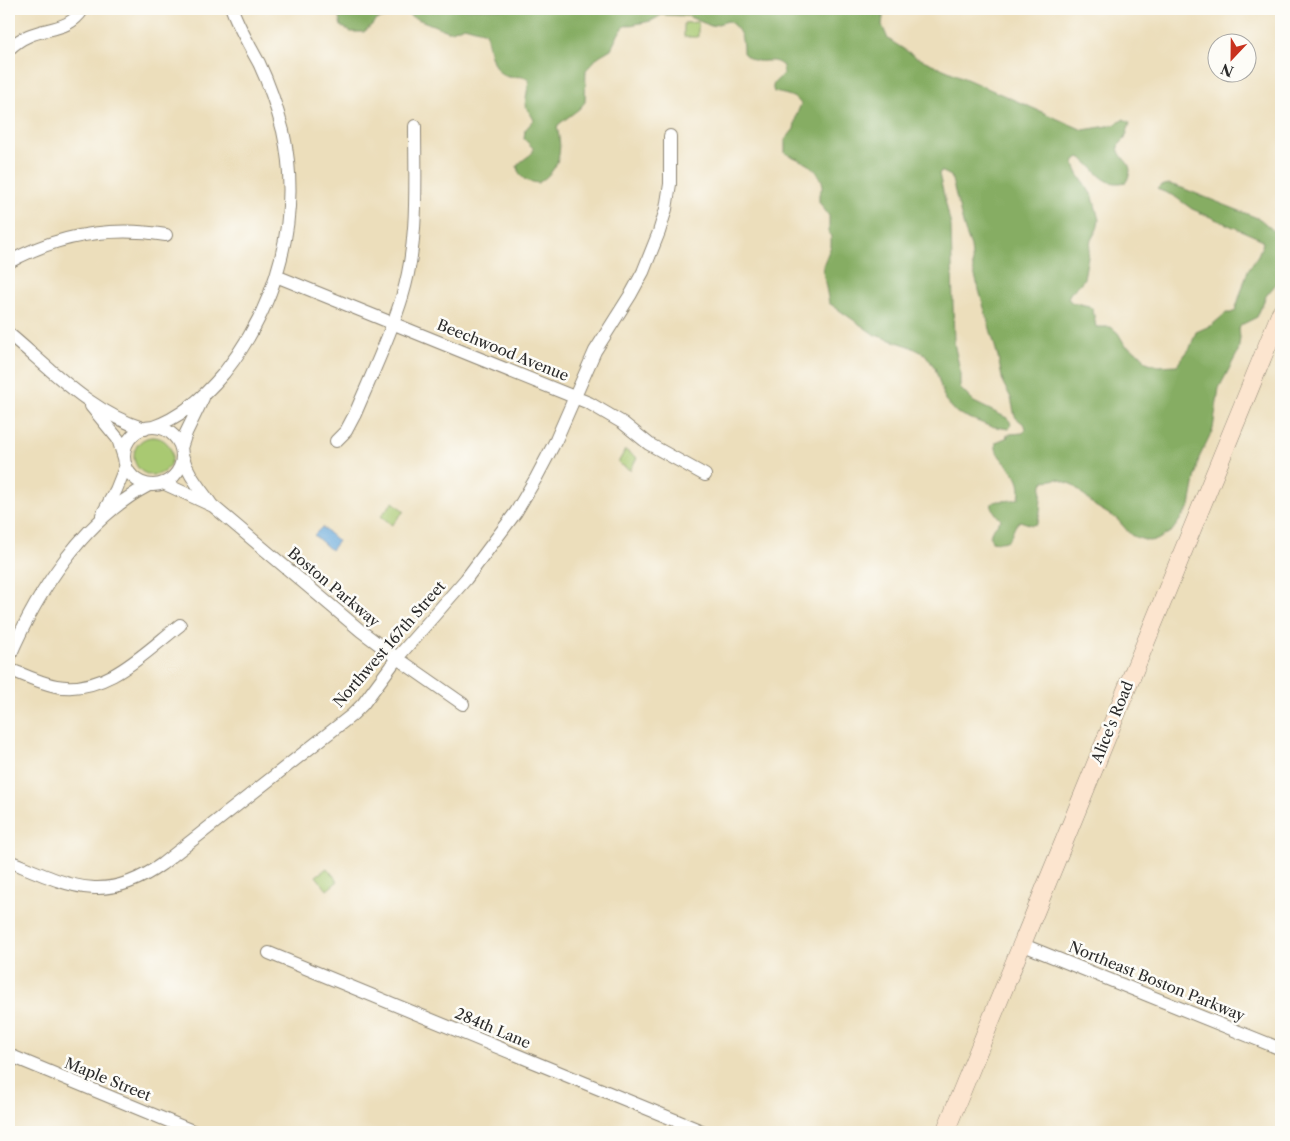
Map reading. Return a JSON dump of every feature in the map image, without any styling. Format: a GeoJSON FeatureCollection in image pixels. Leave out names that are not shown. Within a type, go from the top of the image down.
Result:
{"type":"FeatureCollection","features":[{"type":"Feature","properties":{"kind":"main road","name":"Alice's Road"},"geometry":{"type":"LineString","coordinates":[[945,1132],[1277,331],[1281,312]]}},
{"type":"Feature","properties":{"kind":"street"},"geometry":{"type":"LineString","coordinates":[[9,48],[29,35],[54,30],[72,21],[83,9]]}},
{"type":"Feature","properties":{"kind":"street"},"geometry":{"type":"LineString","coordinates":[[9,658],[29,615],[46,587],[71,553],[100,520],[126,499],[149,485],[170,480],[179,469],[186,432],[204,396],[246,342],[258,321],[276,276],[282,253],[289,205],[287,155],[276,107],[268,84],[232,9]]}},
{"type":"Feature","properties":{"kind":"street"},"geometry":{"type":"LineString","coordinates":[[336,441],[351,423],[402,297],[412,249],[416,198],[415,126]]}},
{"type":"Feature","properties":{"kind":"street","name":"Northwest 167th Street"},"geometry":{"type":"LineString","coordinates":[[9,861],[72,886],[87,888],[115,887],[133,882],[155,870],[352,715],[363,704],[397,658],[466,579],[511,518],[540,471],[556,440],[595,352],[639,280],[659,232],[666,209],[670,184],[670,136]]}},
{"type":"Feature","properties":{"kind":"street"},"geometry":{"type":"LineString","coordinates":[[9,262],[27,252],[74,236],[123,231],[166,235]]}},
{"type":"Feature","properties":{"kind":"street","name":"Beechwood Avenue"},"geometry":{"type":"LineString","coordinates":[[276,276],[575,397],[610,414],[649,444],[705,475]]}},
{"type":"Feature","properties":{"kind":"street"},"geometry":{"type":"LineString","coordinates":[[9,334],[87,400],[122,420],[167,431],[173,435],[182,451]]}},
{"type":"Feature","properties":{"kind":"street"},"geometry":{"type":"LineString","coordinates":[[100,520],[116,490],[125,462],[128,443],[132,436],[174,418],[204,396]]}},
{"type":"Feature","properties":{"kind":"street"},"geometry":{"type":"LineString","coordinates":[[87,400],[118,439],[125,462],[135,478],[149,485]]}},
{"type":"Feature","properties":{"kind":"street","name":"Boston Parkway"},"geometry":{"type":"LineString","coordinates":[[182,451],[186,468],[213,506],[353,624],[397,658],[463,704]]}},
{"type":"Feature","properties":{"kind":"street","name":"Boston Parkway"},"geometry":{"type":"LineString","coordinates":[[163,483],[213,506]]}},
{"type":"Feature","properties":{"kind":"street"},"geometry":{"type":"LineString","coordinates":[[9,669],[56,686],[80,687],[103,681],[123,670],[180,625]]}},
{"type":"Feature","properties":{"kind":"street","name":"Northeast Boston Parkway"},"geometry":{"type":"LineString","coordinates":[[1022,944],[1281,1049]]}},
{"type":"Feature","properties":{"kind":"street","name":"284th Lane"},"geometry":{"type":"LineString","coordinates":[[269,953],[704,1132]]}},
{"type":"Feature","properties":{"kind":"street","name":"Maple Street"},"geometry":{"type":"LineString","coordinates":[[9,1055],[195,1132]]}},
{"type":"Feature","properties":{"kind":"green space"},"geometry":{"type":"Polygon","coordinates":[[[341,9],[884,9],[882,25],[888,39],[916,57],[1083,130],[1114,125],[1124,119],[1130,123],[1125,139],[1118,146],[1121,156],[1130,170],[1126,182],[1110,182],[1100,176],[1079,157],[1075,160],[1074,165],[1093,197],[1099,220],[1091,240],[1084,278],[1068,298],[1071,302],[1089,306],[1093,310],[1096,327],[1111,327],[1118,333],[1125,345],[1141,354],[1146,362],[1158,366],[1177,365],[1190,348],[1196,332],[1212,325],[1226,313],[1235,311],[1248,270],[1263,243],[1261,239],[1192,209],[1174,196],[1157,189],[1160,186],[1169,184],[1182,188],[1260,219],[1281,237],[1280,279],[1266,296],[1257,317],[1241,325],[1239,329],[1238,352],[1219,388],[1213,429],[1199,458],[1190,506],[1172,531],[1157,540],[1148,541],[1131,535],[1117,519],[1095,506],[1073,485],[1058,479],[1045,481],[1042,484],[1037,524],[1032,525],[1020,521],[1009,539],[1000,542],[992,541],[990,537],[992,530],[1001,520],[994,512],[992,503],[1019,498],[1020,488],[1014,473],[999,455],[996,449],[996,442],[1008,437],[1006,436],[1010,434],[1023,433],[1026,429],[1025,425],[1015,417],[1011,398],[1003,383],[998,357],[973,269],[971,247],[951,176],[941,171],[939,174],[951,226],[954,343],[960,370],[960,388],[974,402],[1007,418],[1011,423],[1009,429],[989,426],[957,413],[945,400],[935,368],[925,354],[909,346],[875,335],[829,303],[823,272],[824,263],[831,246],[831,237],[829,233],[829,216],[819,202],[819,194],[823,186],[822,181],[816,171],[808,164],[785,153],[785,140],[794,129],[796,116],[801,104],[792,97],[774,92],[773,87],[776,80],[783,75],[783,66],[774,61],[756,61],[746,56],[743,53],[742,38],[728,21],[711,26],[687,16],[662,15],[651,21],[625,26],[611,49],[599,56],[586,70],[585,102],[557,127],[560,144],[558,159],[551,172],[538,183],[524,179],[517,166],[533,152],[533,148],[524,139],[525,130],[534,120],[525,105],[529,80],[521,77],[509,77],[498,71],[492,59],[486,32],[464,26],[448,31],[410,16],[405,10],[377,20],[364,32],[351,32],[341,26],[339,18],[341,9]]]}},
{"type":"Feature","properties":{"kind":"green space"},"geometry":{"type":"Polygon","coordinates":[[[698,22],[698,37],[684,37],[684,23],[698,22]]]}},
{"type":"Feature","properties":{"kind":"green space"},"geometry":{"type":"Polygon","coordinates":[[[153,437],[166,443],[172,456],[166,469],[153,475],[140,469],[134,456],[140,443],[153,437]]]}},
{"type":"Feature","properties":{"kind":"green space"},"geometry":{"type":"Polygon","coordinates":[[[625,450],[637,458],[630,470],[618,463],[625,450]]]}},
{"type":"Feature","properties":{"kind":"green space"},"geometry":{"type":"Polygon","coordinates":[[[393,502],[404,511],[392,525],[381,516],[393,502]]]}},
{"type":"Feature","properties":{"kind":"green space"},"geometry":{"type":"Polygon","coordinates":[[[327,868],[338,881],[327,890],[316,876],[327,868]]]}},
{"type":"Feature","properties":{"kind":"water"},"geometry":{"type":"Polygon","coordinates":[[[322,527],[338,541],[331,550],[314,535],[322,527]]]}}]}
